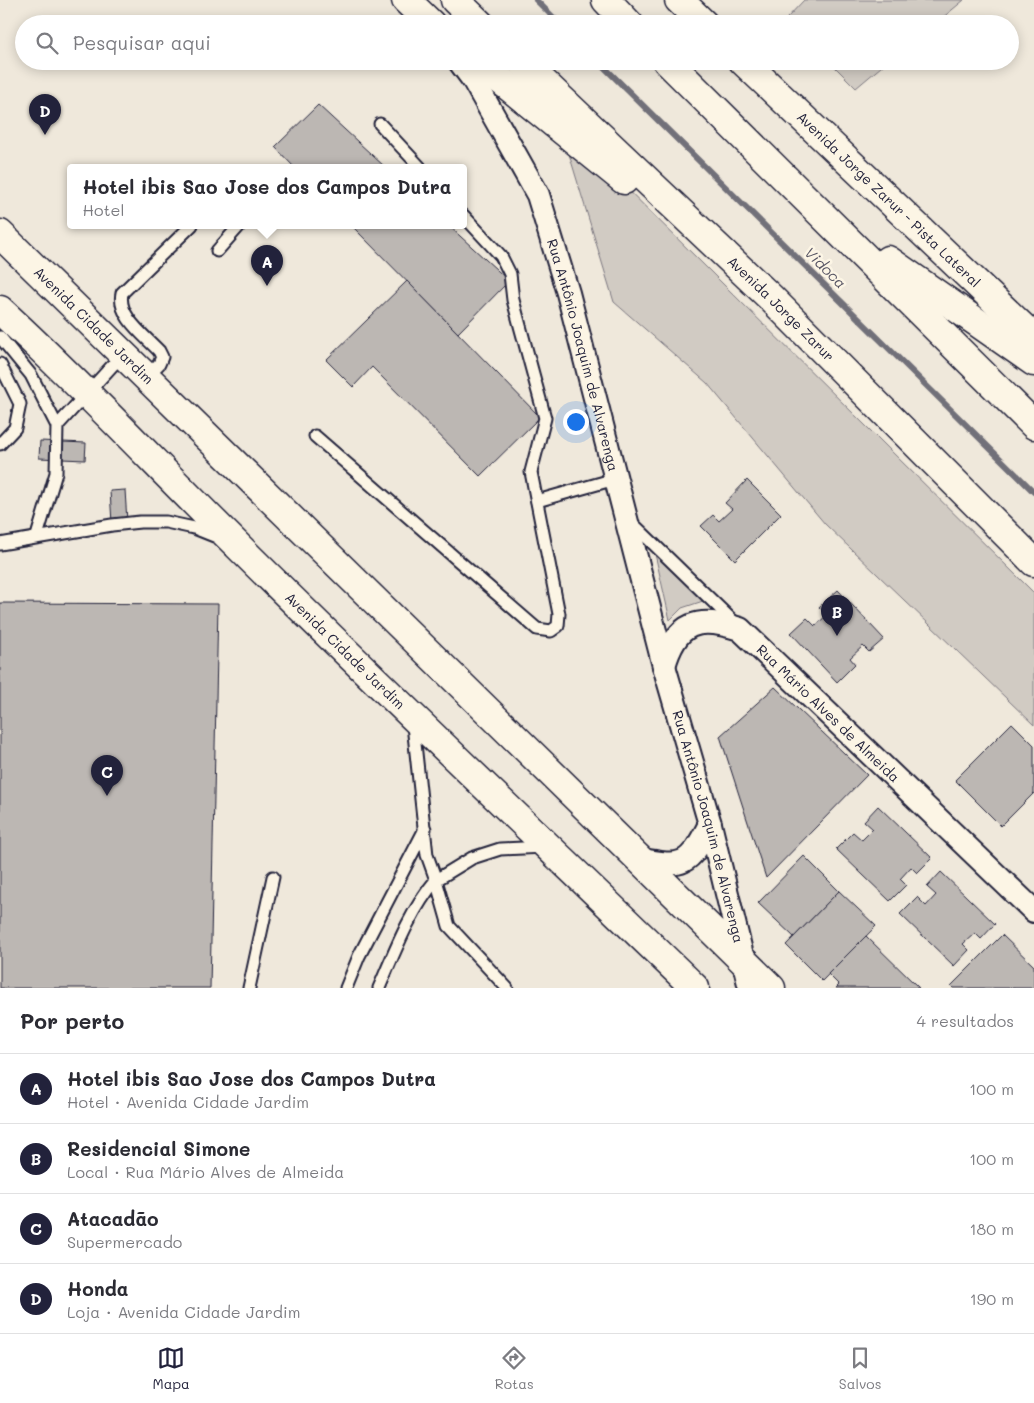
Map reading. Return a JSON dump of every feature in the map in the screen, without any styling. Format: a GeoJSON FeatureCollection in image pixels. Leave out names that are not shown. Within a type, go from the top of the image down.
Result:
{"type":"FeatureCollection","features":[{"type":"Feature","properties":{"kind":"main road"},"geometry":{"type":"LineString","coordinates":[[406,0],[422,15]]}},
{"type":"Feature","properties":{"kind":"main road"},"geometry":{"type":"LineString","coordinates":[[455,0],[471,15]]}},
{"type":"Feature","properties":{"kind":"main road"},"geometry":{"type":"LineString","coordinates":[[606,0],[620,15]]}},
{"type":"Feature","properties":{"kind":"main road"},"geometry":{"type":"LineString","coordinates":[[679,0],[695,15]]}},
{"type":"Feature","properties":{"kind":"main road"},"geometry":{"type":"LineString","coordinates":[[488,70],[770,298]]}},
{"type":"Feature","properties":{"kind":"main road","name":"Avenida Jorge Zarur"},"geometry":{"type":"LineString","coordinates":[[530,70],[770,298],[1034,562]]}},
{"type":"Feature","properties":{"kind":"main road"},"geometry":{"type":"LineString","coordinates":[[676,70],[1034,425]]}},
{"type":"Feature","properties":{"kind":"main road","name":"Avenida Jorge Zarur - Pista Lateral"},"geometry":{"type":"LineString","coordinates":[[753,70],[1034,338]]}},
{"type":"Feature","properties":{"kind":"main road"},"geometry":{"type":"LineString","coordinates":[[799,192],[914,280],[1034,362]]}},
{"type":"Feature","properties":{"kind":"main road","name":"Avenida Cidade Jardim"},"geometry":{"type":"LineString","coordinates":[[0,234],[771,988]]}},
{"type":"Feature","properties":{"kind":"main road","name":"Avenida Cidade Jardim"},"geometry":{"type":"LineString","coordinates":[[0,310],[88,392],[237,545],[412,717],[695,988]]}},
{"type":"Feature","properties":{"kind":"street","name":"Rua Antônio Joaquim de Alvarenga"},"geometry":{"type":"LineString","coordinates":[[465,70],[538,195],[568,293],[664,666],[710,824],[750,988]]}},
{"type":"Feature","properties":{"kind":"street"},"geometry":{"type":"LineString","coordinates":[[664,666],[670,646],[682,630],[696,622],[719,622],[740,629]]}},
{"type":"Feature","properties":{"kind":"street","name":"Rua Mário Alves de Almeida"},"geometry":{"type":"LineString","coordinates":[[740,629],[1034,911]]}},
{"type":"Feature","properties":{"kind":"street"},"geometry":{"type":"LineString","coordinates":[[638,859],[668,865],[677,864],[690,858],[710,824]]}},
{"type":"Feature","properties":{"kind":"lane"},"geometry":{"type":"LineString","coordinates":[[380,124],[417,164]]}},
{"type":"Feature","properties":{"kind":"lane"},"geometry":{"type":"LineString","coordinates":[[315,436],[537,629],[551,632],[558,626],[559,614],[531,472],[545,418],[512,300],[510,274],[500,256],[467,219]]}},
{"type":"Feature","properties":{"kind":"lane"},"geometry":{"type":"LineString","coordinates":[[146,377],[159,364],[162,357],[159,351],[125,314],[120,303],[122,293],[188,229]]}},
{"type":"Feature","properties":{"kind":"lane"},"geometry":{"type":"LineString","coordinates":[[217,251],[236,229]]}},
{"type":"Feature","properties":{"kind":"lane"},"geometry":{"type":"LineString","coordinates":[[0,337],[31,375],[57,426],[56,473],[38,536]]}},
{"type":"Feature","properties":{"kind":"lane"},"geometry":{"type":"LineString","coordinates":[[57,426],[123,354]]}},
{"type":"Feature","properties":{"kind":"lane"},"geometry":{"type":"LineString","coordinates":[[0,364],[20,404],[15,428],[0,444]]}},
{"type":"Feature","properties":{"kind":"lane"},"geometry":{"type":"LineString","coordinates":[[537,501],[615,478]]}},
{"type":"Feature","properties":{"kind":"lane","name":"Rua Mário Alves de Almeida"},"geometry":{"type":"LineString","coordinates":[[624,516],[740,629]]}},
{"type":"Feature","properties":{"kind":"lane"},"geometry":{"type":"LineString","coordinates":[[0,544],[38,536],[112,525],[166,522],[194,528],[237,545]]}},
{"type":"Feature","properties":{"kind":"lane"},"geometry":{"type":"LineString","coordinates":[[412,717],[427,855],[449,926],[507,988]]}},
{"type":"Feature","properties":{"kind":"lane"},"geometry":{"type":"LineString","coordinates":[[346,988],[359,956],[425,827]]}},
{"type":"Feature","properties":{"kind":"lane"},"geometry":{"type":"LineString","coordinates":[[379,988],[400,938],[427,891],[436,880],[472,858],[500,848],[549,847]]}},
{"type":"Feature","properties":{"kind":"lane"},"geometry":{"type":"LineString","coordinates":[[249,988],[273,877]]}},
{"type":"Feature","properties":{"kind":"shaded area"},"geometry":{"type":"Polygon","coordinates":[[[804,0],[964,0],[946,15],[790,15],[804,0]]]}},
{"type":"Feature","properties":{"kind":"shaded area"},"geometry":{"type":"Polygon","coordinates":[[[838,70],[877,70],[856,88],[838,70]]]}},
{"type":"Feature","properties":{"kind":"shaded area"},"geometry":{"type":"Polygon","coordinates":[[[559,121],[1034,593],[1034,725],[825,524],[707,383],[614,302],[559,121]]]}},
{"type":"Feature","properties":{"kind":"shaded area"},"geometry":{"type":"Polygon","coordinates":[[[655,554],[703,601],[682,608],[670,620],[655,554]]]}},
{"type":"Feature","properties":{"kind":"building"},"geometry":{"type":"Polygon","coordinates":[[[318,105],[382,164],[291,164],[275,147],[318,105]]]}},
{"type":"Feature","properties":{"kind":"building"},"geometry":{"type":"Polygon","coordinates":[[[355,229],[452,229],[509,281],[458,333],[355,229]]]}},
{"type":"Feature","properties":{"kind":"building"},"geometry":{"type":"Polygon","coordinates":[[[407,281],[540,417],[480,476],[372,367],[353,387],[326,360],[407,281]]]}},
{"type":"Feature","properties":{"kind":"building"},"geometry":{"type":"Polygon","coordinates":[[[40,441],[86,443],[85,460],[39,458],[40,441]]]}},
{"type":"Feature","properties":{"kind":"building"},"geometry":{"type":"Polygon","coordinates":[[[747,480],[781,514],[735,560],[701,526],[713,515],[719,521],[732,509],[725,503],[747,480]]]}},
{"type":"Feature","properties":{"kind":"building"},"geometry":{"type":"Polygon","coordinates":[[[125,490],[127,522],[112,523],[110,491],[125,490]]]}},
{"type":"Feature","properties":{"kind":"building"},"geometry":{"type":"Polygon","coordinates":[[[838,590],[884,639],[869,652],[863,646],[850,658],[855,664],[837,682],[791,633],[807,618],[815,626],[827,615],[819,607],[838,590]]]}},
{"type":"Feature","properties":{"kind":"building"},"geometry":{"type":"Polygon","coordinates":[[[0,603],[218,604],[210,988],[0,988],[0,603]]]}},
{"type":"Feature","properties":{"kind":"building"},"geometry":{"type":"Polygon","coordinates":[[[775,687],[867,775],[766,878],[720,736],[775,687]]]}},
{"type":"Feature","properties":{"kind":"building"},"geometry":{"type":"Polygon","coordinates":[[[1012,723],[1034,745],[1034,793],[1001,826],[955,780],[1012,723]]]}},
{"type":"Feature","properties":{"kind":"building"},"geometry":{"type":"Polygon","coordinates":[[[878,806],[932,858],[917,873],[911,867],[900,879],[906,885],[890,901],[836,849],[853,832],[862,840],[873,829],[864,821],[878,806]]]}},
{"type":"Feature","properties":{"kind":"building"},"geometry":{"type":"Polygon","coordinates":[[[804,856],[839,891],[794,937],[758,903],[804,856]]]}},
{"type":"Feature","properties":{"kind":"building"},"geometry":{"type":"Polygon","coordinates":[[[941,872],[995,924],[981,939],[975,933],[963,944],[969,950],[954,966],[900,914],[917,897],[926,906],[936,895],[927,887],[941,872]]]}},
{"type":"Feature","properties":{"kind":"building"},"geometry":{"type":"Polygon","coordinates":[[[839,891],[876,926],[822,981],[786,945],[839,891]]]}},
{"type":"Feature","properties":{"kind":"building"},"geometry":{"type":"Polygon","coordinates":[[[1002,935],[1034,966],[1034,988],[953,988],[951,986],[1002,935]]]}},
{"type":"Feature","properties":{"kind":"building"},"geometry":{"type":"Polygon","coordinates":[[[866,936],[919,988],[836,988],[839,985],[828,974],[866,936]]]}},
{"type":"Feature","properties":{"kind":"waterway","name":"Vidoca"},"geometry":{"type":"LineString","coordinates":[[536,0],[551,15]]}},
{"type":"Feature","properties":{"kind":"waterway","name":"Vidoca"},"geometry":{"type":"LineString","coordinates":[[607,70],[1034,492]]}},
{"type":"Feature","properties":{"kind":"place","name":"Honda"},"geometry":{"type":"Point","coordinates":[45,135]}},
{"type":"Feature","properties":{"kind":"place","name":"Hotel ibis Sao Jose dos Campos Dutra"},"geometry":{"type":"Point","coordinates":[267,286]}},
{"type":"Feature","properties":{"kind":"place","name":"Residencial Simone"},"geometry":{"type":"Point","coordinates":[837,636]}},
{"type":"Feature","properties":{"kind":"place","name":"Atacadão"},"geometry":{"type":"Point","coordinates":[107,796]}}]}
